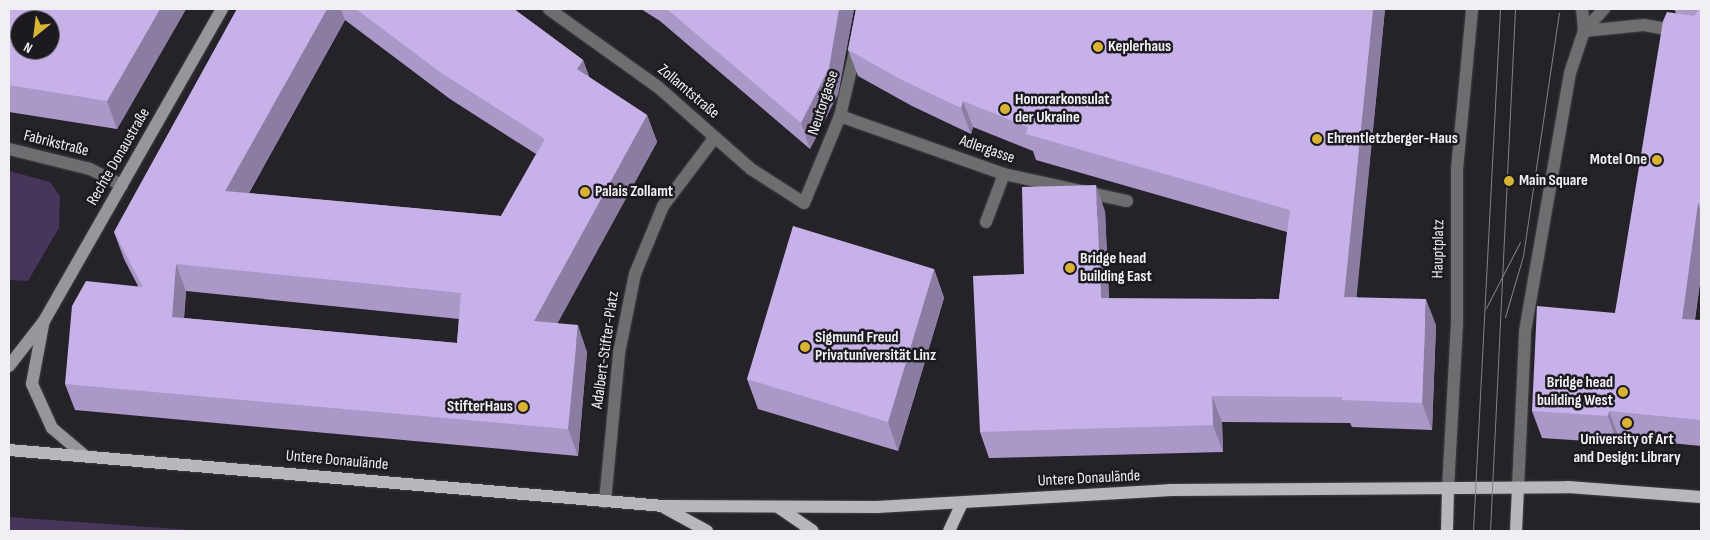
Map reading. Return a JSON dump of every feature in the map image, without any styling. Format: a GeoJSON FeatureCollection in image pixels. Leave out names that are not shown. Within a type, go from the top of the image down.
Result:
{"type":"FeatureCollection","features":[{"type":"Feature","properties":{"kind":"main road","name":"Rechte Donaustraße"},"geometry":{"type":"LineString","coordinates":[[9,366],[44,321],[222,9]]}},
{"type":"Feature","properties":{"kind":"main road","name":"Rechte Donaustraße"},"geometry":{"type":"LineString","coordinates":[[44,321],[32,384],[52,428],[84,455]]}},
{"type":"Feature","properties":{"kind":"main road","name":"Untere Donaulände"},"geometry":{"type":"LineString","coordinates":[[9,450],[663,506],[778,507],[962,503],[1172,490],[1518,488],[1701,497]]}},
{"type":"Feature","properties":{"kind":"main road"},"geometry":{"type":"LineString","coordinates":[[1516,531],[1518,488]]}},
{"type":"Feature","properties":{"kind":"main road"},"geometry":{"type":"LineString","coordinates":[[1447,531],[1448,489]]}},
{"type":"Feature","properties":{"kind":"main road"},"geometry":{"type":"LineString","coordinates":[[949,531],[962,503]]}},
{"type":"Feature","properties":{"kind":"main road","name":"Untere Donaulände"},"geometry":{"type":"LineString","coordinates":[[663,506],[707,531]]}},
{"type":"Feature","properties":{"kind":"main road"},"geometry":{"type":"LineString","coordinates":[[778,507],[813,531]]}},
{"type":"Feature","properties":{"kind":"street","name":"Zollamtstraße"},"geometry":{"type":"LineString","coordinates":[[549,9],[658,87],[751,168],[804,203]]}},
{"type":"Feature","properties":{"kind":"street","name":"Hauptplatz"},"geometry":{"type":"LineString","coordinates":[[1448,489],[1458,325],[1457,169],[1472,9]]}},
{"type":"Feature","properties":{"kind":"street"},"geometry":{"type":"LineString","coordinates":[[1518,488],[1525,331],[1570,73],[1584,31],[1582,9]]}},
{"type":"Feature","properties":{"kind":"street"},"geometry":{"type":"LineString","coordinates":[[1584,31],[1604,9]]}},
{"type":"Feature","properties":{"kind":"street"},"geometry":{"type":"LineString","coordinates":[[1584,31],[1644,25],[1701,35]]}},
{"type":"Feature","properties":{"kind":"street","name":"Neutorgasse"},"geometry":{"type":"LineString","coordinates":[[804,203],[840,116],[849,84],[858,34]]}},
{"type":"Feature","properties":{"kind":"street","name":"Adlergasse"},"geometry":{"type":"LineString","coordinates":[[840,116],[1004,174],[1126,200]]}},
{"type":"Feature","properties":{"kind":"street","name":"Adalbert-Stifter-Platz"},"geometry":{"type":"LineString","coordinates":[[605,502],[619,352],[635,274],[663,206],[715,137]]}},
{"type":"Feature","properties":{"kind":"street","name":"Fabrikstraße"},"geometry":{"type":"LineString","coordinates":[[9,149],[90,169],[122,185]]}},
{"type":"Feature","properties":{"kind":"street"},"geometry":{"type":"LineString","coordinates":[[986,222],[1004,174]]}},
{"type":"Feature","properties":{"kind":"shaded area"},"geometry":{"type":"Polygon","coordinates":[[[9,171],[50,182],[60,196],[59,228],[28,281],[9,280],[9,171]]]}},
{"type":"Feature","properties":{"kind":"shaded area"},"geometry":{"type":"Polygon","coordinates":[[[9,517],[37,519],[206,531],[9,531],[9,517]]]}},
{"type":"Feature","properties":{"kind":"building"},"geometry":{"type":"Polygon","coordinates":[[[9,9],[160,9],[107,101],[9,85],[9,9]]]}},
{"type":"Feature","properties":{"kind":"building"},"geometry":{"type":"Polygon","coordinates":[[[237,9],[327,9],[225,191],[501,216],[545,139],[440,72],[356,9],[514,9],[583,60],[577,69],[647,115],[534,321],[578,325],[568,429],[65,384],[72,306],[86,281],[143,287],[114,232],[237,9]],[[176,264],[172,317],[457,343],[461,293],[176,264]]]}},
{"type":"Feature","properties":{"kind":"building"},"geometry":{"type":"Polygon","coordinates":[[[667,9],[839,9],[829,68],[801,123],[667,9]]]}},
{"type":"Feature","properties":{"kind":"building"},"geometry":{"type":"Polygon","coordinates":[[[856,9],[1373,9],[1344,297],[1426,299],[1422,403],[1342,400],[1342,397],[1212,396],[1213,425],[980,432],[973,276],[1024,274],[1022,187],[1096,185],[1101,298],[1279,299],[1290,210],[1026,134],[1028,127],[963,101],[961,108],[902,80],[848,50],[856,9]]]}},
{"type":"Feature","properties":{"kind":"building"},"geometry":{"type":"Polygon","coordinates":[[[1701,9],[1701,204],[1698,203],[1682,319],[1701,320],[1701,420],[1609,411],[1608,416],[1532,411],[1537,306],[1615,313],[1663,21],[1667,12],[1694,16],[1701,9]]]}},
{"type":"Feature","properties":{"kind":"building"},"geometry":{"type":"Polygon","coordinates":[[[793,226],[934,269],[888,422],[747,379],[793,226]]]}},
{"type":"Feature","properties":{"kind":"tram line"},"geometry":{"type":"LineString","coordinates":[[1473,531],[1500,9]]}},
{"type":"Feature","properties":{"kind":"tram line"},"geometry":{"type":"LineString","coordinates":[[1490,531],[1515,9]]}},
{"type":"Feature","properties":{"kind":"tram line"},"geometry":{"type":"LineString","coordinates":[[1505,317],[1523,256],[1559,13]]}},
{"type":"Feature","properties":{"kind":"tram line"},"geometry":{"type":"LineString","coordinates":[[1486,308],[1520,242]]}},
{"type":"Feature","properties":{"kind":"place","name":"Keplerhaus"},"geometry":{"type":"Point","coordinates":[1098,47]}},
{"type":"Feature","properties":{"kind":"place","name":"Honorarkonsulat der Ukraine"},"geometry":{"type":"Point","coordinates":[1005,109]}},
{"type":"Feature","properties":{"kind":"place","name":"Ehrentletzberger-Haus"},"geometry":{"type":"Point","coordinates":[1317,139]}},
{"type":"Feature","properties":{"kind":"place","name":"Motel One"},"geometry":{"type":"Point","coordinates":[1657,160]}},
{"type":"Feature","properties":{"kind":"place","name":"Main Square"},"geometry":{"type":"Point","coordinates":[1509,181]}},
{"type":"Feature","properties":{"kind":"place","name":"Palais Zollamt"},"geometry":{"type":"Point","coordinates":[585,192]}},
{"type":"Feature","properties":{"kind":"place","name":"Bridge head building East"},"geometry":{"type":"Point","coordinates":[1070,268]}},
{"type":"Feature","properties":{"kind":"place","name":"Sigmund Freud Privatuniversität Linz"},"geometry":{"type":"Point","coordinates":[805,347]}},
{"type":"Feature","properties":{"kind":"place","name":"Bridge head building West"},"geometry":{"type":"Point","coordinates":[1623,392]}},
{"type":"Feature","properties":{"kind":"place","name":"StifterHaus"},"geometry":{"type":"Point","coordinates":[523,407]}},
{"type":"Feature","properties":{"kind":"place","name":"University of Art and Design: Library"},"geometry":{"type":"Point","coordinates":[1627,423]}}]}
